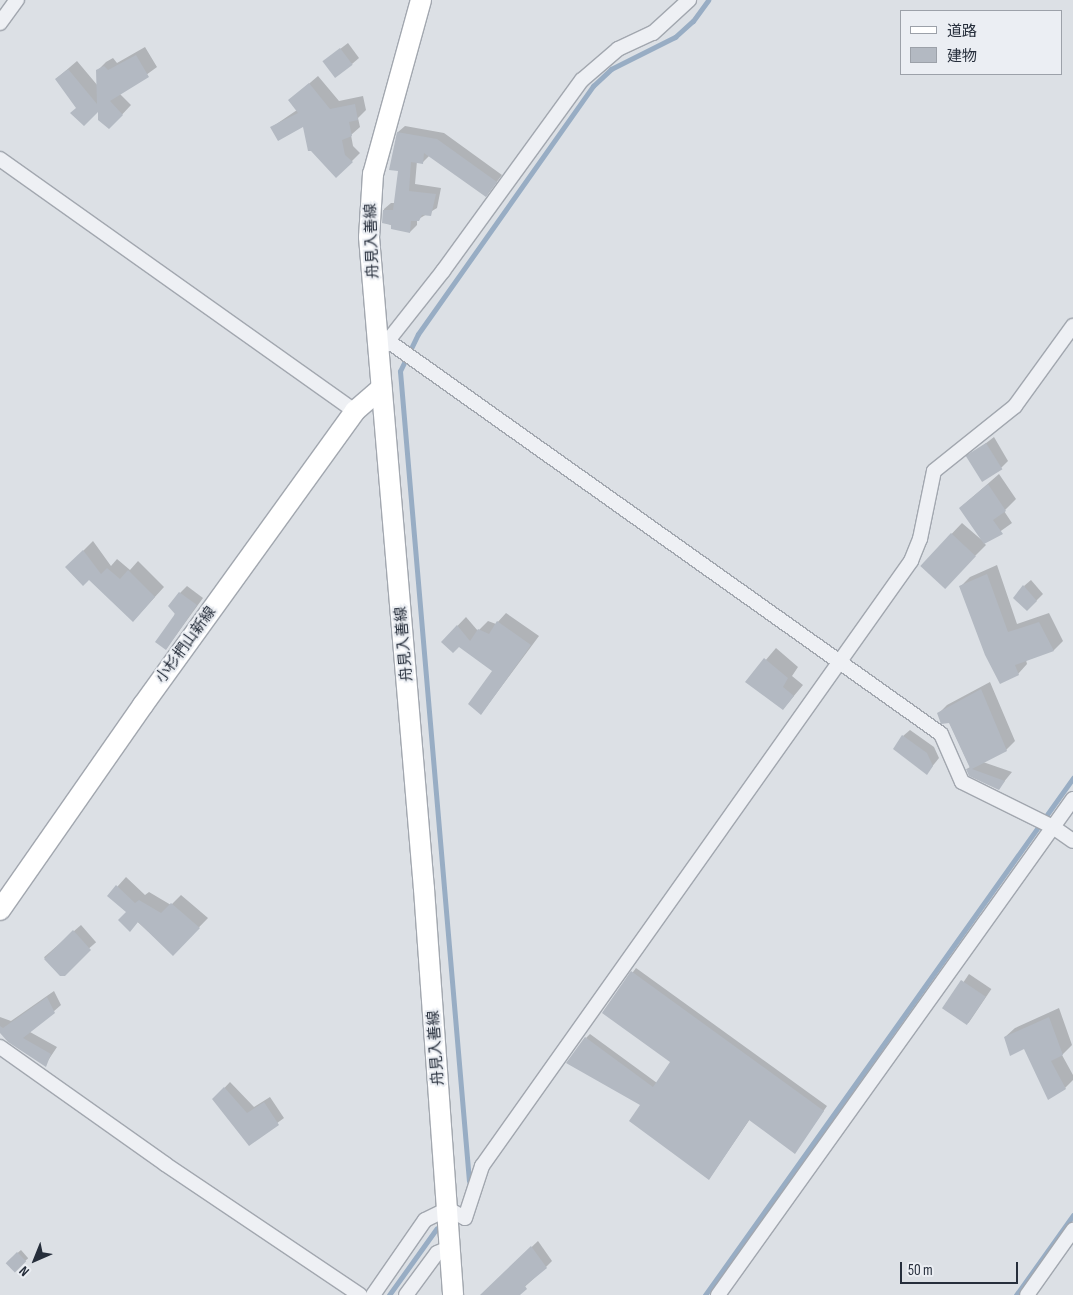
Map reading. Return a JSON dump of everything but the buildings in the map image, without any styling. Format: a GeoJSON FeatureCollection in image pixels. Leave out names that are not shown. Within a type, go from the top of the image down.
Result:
{"type":"FeatureCollection","features":[{"type":"Feature","properties":{"kind":"main road","name":"舟見入善線"},"geometry":{"type":"LineString","coordinates":[[421,0],[373,174],[369,209],[384,346],[381,388],[448,1209],[453,1295]]}},
{"type":"Feature","properties":{"kind":"main road","name":"小杉椚山新線"},"geometry":{"type":"LineString","coordinates":[[0,910],[355,411],[381,388]]}},
{"type":"Feature","properties":{"kind":"street"},"geometry":{"type":"LineString","coordinates":[[0,23],[17,0]]}},
{"type":"Feature","properties":{"kind":"street"},"geometry":{"type":"LineString","coordinates":[[689,0],[652,33],[618,49],[582,80],[443,271],[384,346],[941,734],[962,782],[1053,827],[1073,841]]}},
{"type":"Feature","properties":{"kind":"street"},"geometry":{"type":"LineString","coordinates":[[0,159],[355,411]]}},
{"type":"Feature","properties":{"kind":"street"},"geometry":{"type":"LineString","coordinates":[[372,1295],[425,1220],[448,1209],[465,1218],[482,1166],[911,561],[920,539],[934,470],[1015,406],[1073,326]]}},
{"type":"Feature","properties":{"kind":"street"},"geometry":{"type":"LineString","coordinates":[[718,1295],[1073,799]]}},
{"type":"Feature","properties":{"kind":"street"},"geometry":{"type":"LineString","coordinates":[[0,1047],[165,1164],[360,1295]]}},
{"type":"Feature","properties":{"kind":"street"},"geometry":{"type":"LineString","coordinates":[[1027,1295],[1073,1230]]}},
{"type":"Feature","properties":{"kind":"street"},"geometry":{"type":"LineString","coordinates":[[406,1295],[437,1253],[451,1247]]}},
{"type":"Feature","properties":{"kind":"waterway"},"geometry":{"type":"LineString","coordinates":[[469,1181],[400,371],[418,334],[593,86],[611,69],[675,37],[693,21],[708,0]]}},
{"type":"Feature","properties":{"kind":"waterway"},"geometry":{"type":"LineString","coordinates":[[705,1295],[1073,778]]}},
{"type":"Feature","properties":{"kind":"waterway"},"geometry":{"type":"LineString","coordinates":[[1016,1295],[1073,1215]]}},
{"type":"Feature","properties":{"kind":"waterway"},"geometry":{"type":"LineString","coordinates":[[389,1295],[437,1228]]}}]}
